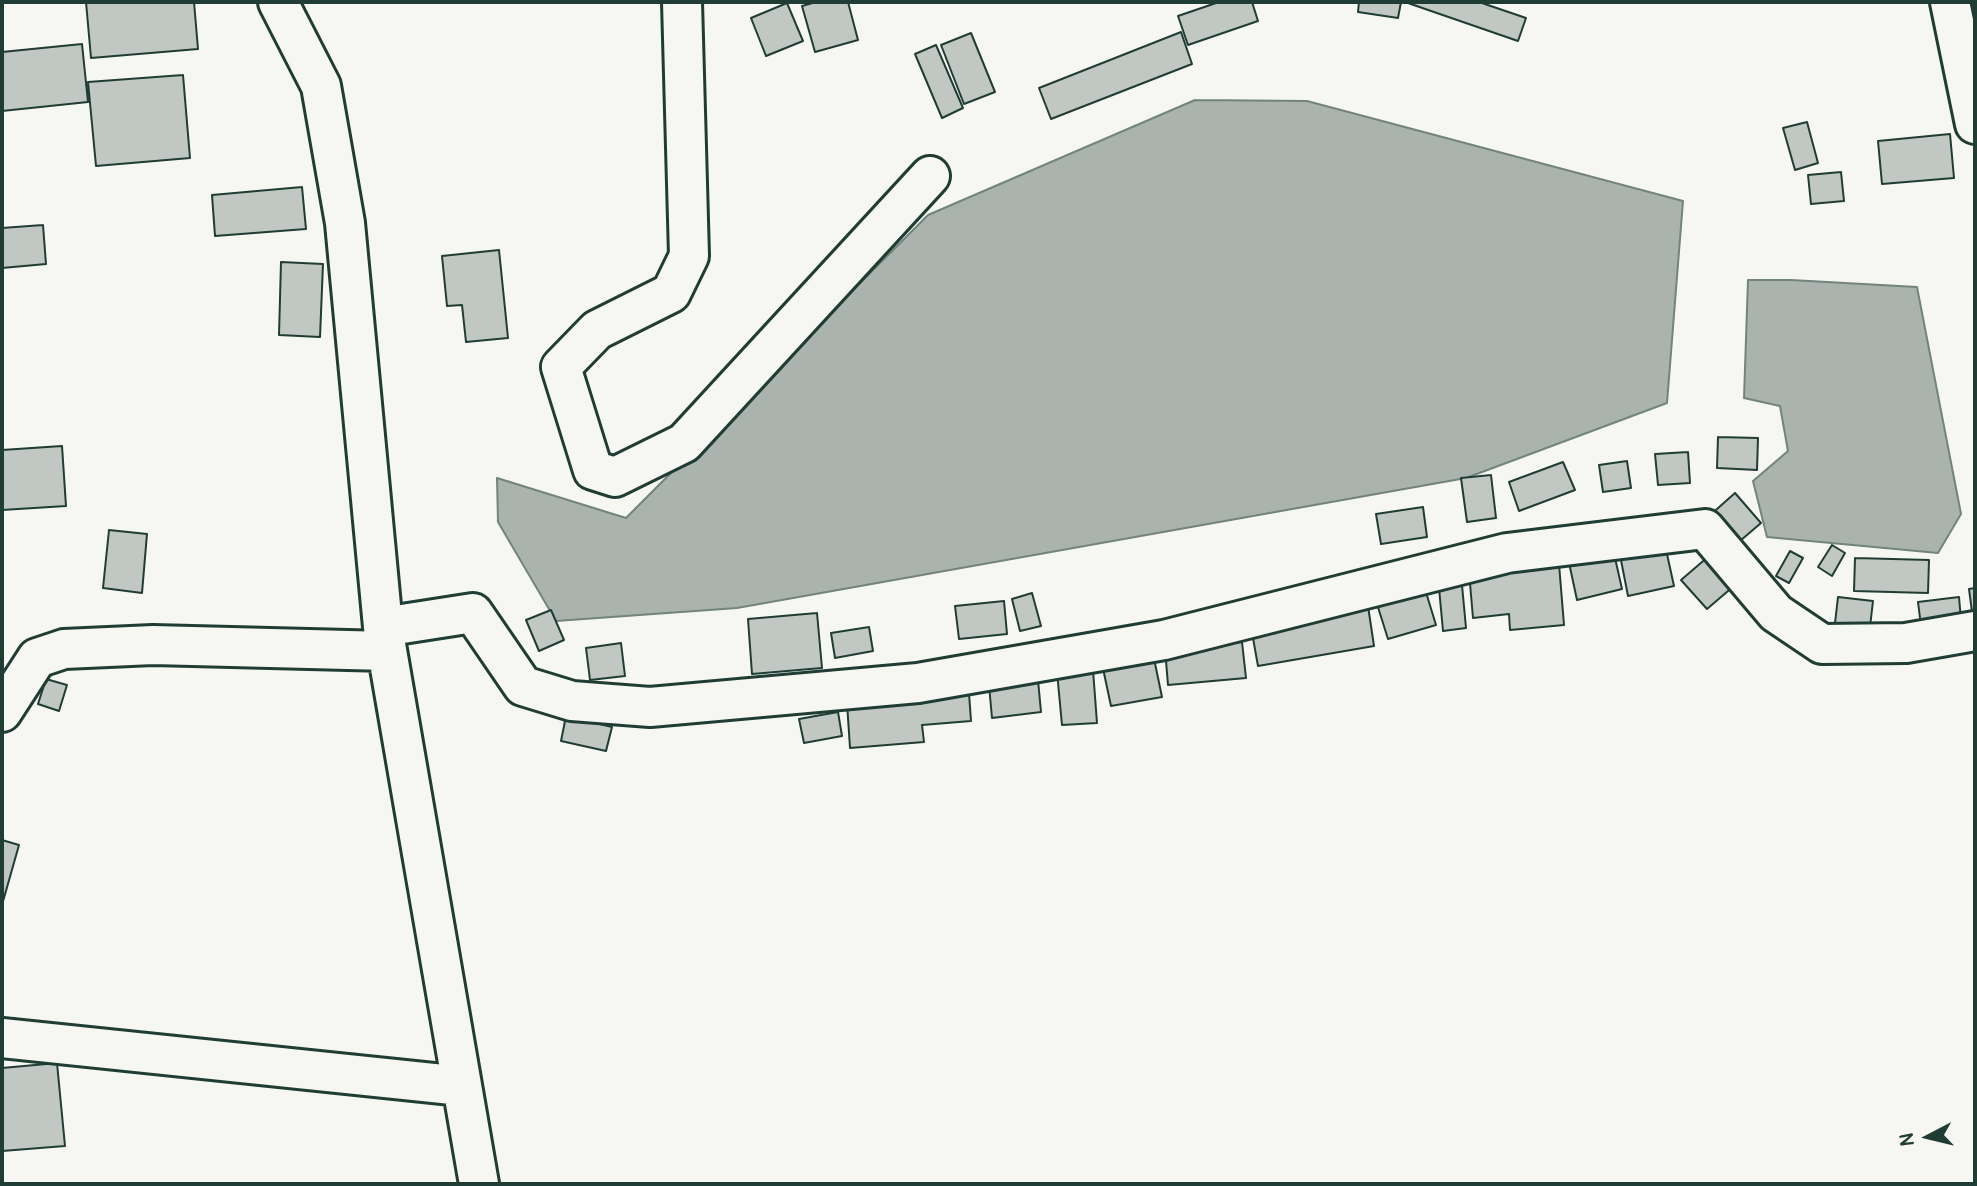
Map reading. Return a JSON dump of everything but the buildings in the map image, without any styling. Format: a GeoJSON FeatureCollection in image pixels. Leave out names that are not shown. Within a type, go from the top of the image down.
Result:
{"type":"FeatureCollection","features":[{"type":"Feature","properties":{"kind":"street"},"geometry":{"type":"LineString","coordinates":[[278,2],[321,86],[345,223],[385,639],[479,1184]]}},
{"type":"Feature","properties":{"kind":"street"},"geometry":{"type":"LineString","coordinates":[[682,2],[689,256],[671,293],[597,330],[561,367],[593,470],[615,477],[684,443],[930,176]]}},
{"type":"Feature","properties":{"kind":"street"},"geometry":{"type":"LineString","coordinates":[[1950,2],[1975,124]]}},
{"type":"Feature","properties":{"kind":"street"},"geometry":{"type":"LineString","coordinates":[[2,712],[37,658],[64,649],[385,639],[473,612],[523,686],[572,701],[650,708],[918,683],[1164,640],[1507,553],[1705,529],[1776,613],[1822,644],[1906,643],[1975,631]]}},
{"type":"Feature","properties":{"kind":"street"},"geometry":{"type":"LineString","coordinates":[[2,1038],[462,1087]]}},
{"type":"Feature","properties":{"kind":"shaded area"},"geometry":{"type":"Polygon","coordinates":[[[1195,100],[1307,101],[1683,201],[1667,403],[1466,478],[737,608],[556,621],[498,522],[497,478],[626,518],[928,215],[1195,100]]]}},
{"type":"Feature","properties":{"kind":"shaded area"},"geometry":{"type":"Polygon","coordinates":[[[1748,280],[1917,287],[1961,514],[1938,553],[1767,537],[1753,481],[1788,451],[1780,406],[1744,398],[1748,280]]]}}]}
